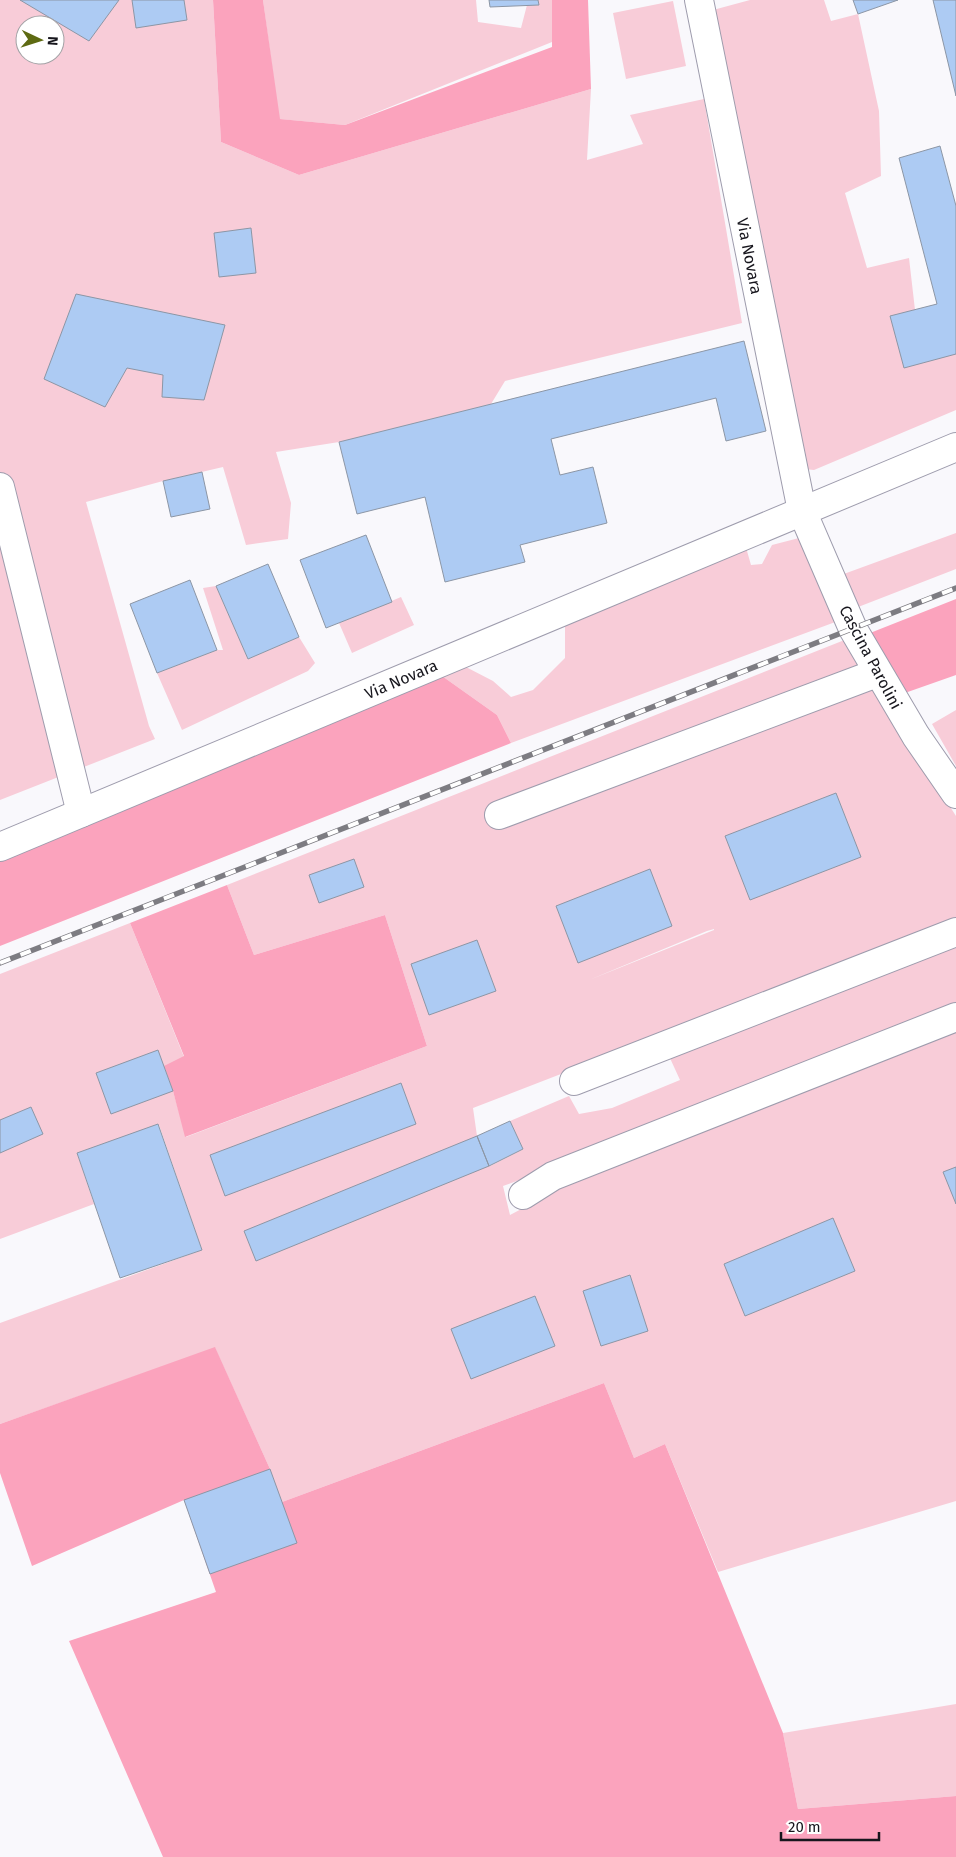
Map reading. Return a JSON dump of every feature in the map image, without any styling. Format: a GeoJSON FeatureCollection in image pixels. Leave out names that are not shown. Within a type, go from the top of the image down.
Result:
{"type":"FeatureCollection","features":[{"type":"Feature","properties":{"kind":"street","name":"Via Novara"},"geometry":{"type":"LineString","coordinates":[[699,0],[802,511]]}},
{"type":"Feature","properties":{"kind":"street","name":"Via Novara"},"geometry":{"type":"LineString","coordinates":[[0,847],[956,447]]}},
{"type":"Feature","properties":{"kind":"street"},"geometry":{"type":"LineString","coordinates":[[0,487],[81,813]]}},
{"type":"Feature","properties":{"kind":"street","name":"Cascina Parolini"},"geometry":{"type":"LineString","coordinates":[[802,511],[853,628],[916,736],[956,794]]}},
{"type":"Feature","properties":{"kind":"street"},"geometry":{"type":"LineString","coordinates":[[499,815],[878,673]]}},
{"type":"Feature","properties":{"kind":"street"},"geometry":{"type":"LineString","coordinates":[[574,1081],[956,932]]}},
{"type":"Feature","properties":{"kind":"street"},"geometry":{"type":"LineString","coordinates":[[523,1195],[554,1176],[956,1017]]}},
{"type":"Feature","properties":{"kind":"shaded area"},"geometry":{"type":"Polygon","coordinates":[[[0,0],[213,0],[221,142],[299,175],[591,89],[587,160],[643,144],[630,115],[704,99],[742,323],[505,381],[491,404],[339,442],[276,452],[291,503],[288,539],[246,545],[223,467],[86,502],[149,726],[155,739],[0,800],[0,0]]]}},
{"type":"Feature","properties":{"kind":"shaded area"},"geometry":{"type":"Polygon","coordinates":[[[213,0],[263,0],[280,119],[345,125],[552,47],[552,0],[588,0],[591,89],[299,175],[221,142],[213,0]]]}},
{"type":"Feature","properties":{"kind":"shaded area"},"geometry":{"type":"Polygon","coordinates":[[[263,0],[476,0],[478,22],[521,28],[527,5],[538,5],[538,0],[552,0],[552,42],[345,125],[279,119],[263,0]]]}},
{"type":"Feature","properties":{"kind":"shaded area"},"geometry":{"type":"Polygon","coordinates":[[[750,0],[824,0],[831,21],[858,14],[879,111],[881,176],[845,193],[867,268],[909,258],[915,310],[891,316],[956,354],[956,410],[814,470],[804,469],[713,10],[750,0]]]}},
{"type":"Feature","properties":{"kind":"shaded area"},"geometry":{"type":"Polygon","coordinates":[[[673,1],[686,66],[626,79],[613,13],[673,1]]]}},
{"type":"Feature","properties":{"kind":"shaded area"},"geometry":{"type":"Polygon","coordinates":[[[956,533],[956,569],[853,609],[841,575],[956,533]]]}},
{"type":"Feature","properties":{"kind":"shaded area"},"geometry":{"type":"Polygon","coordinates":[[[799,538],[838,621],[511,743],[497,715],[435,671],[464,666],[493,681],[511,697],[533,690],[565,658],[565,619],[745,544],[751,565],[762,564],[772,545],[799,538]]]}},
{"type":"Feature","properties":{"kind":"shaded area"},"geometry":{"type":"Polygon","coordinates":[[[216,586],[248,659],[299,637],[315,663],[308,671],[182,730],[157,673],[217,650],[223,650],[203,588],[216,586]]]}},
{"type":"Feature","properties":{"kind":"shaded area"},"geometry":{"type":"Polygon","coordinates":[[[401,597],[414,625],[352,653],[339,623],[401,597]]]}},
{"type":"Feature","properties":{"kind":"shaded area"},"geometry":{"type":"Polygon","coordinates":[[[956,599],[956,675],[902,694],[865,635],[956,599]]]}},
{"type":"Feature","properties":{"kind":"shaded area"},"geometry":{"type":"Polygon","coordinates":[[[847,639],[878,695],[956,816],[956,921],[473,1108],[477,1136],[490,1166],[523,1149],[510,1121],[569,1096],[579,1114],[612,1108],[680,1080],[669,1056],[956,943],[956,1006],[591,1146],[594,1152],[503,1186],[510,1215],[561,1188],[956,1028],[956,1501],[718,1572],[665,1444],[634,1458],[604,1383],[282,1502],[270,1469],[215,1348],[0,1424],[0,1323],[202,1250],[159,1125],[77,1153],[94,1204],[0,1239],[0,974],[130,923],[184,1057],[164,1067],[186,1137],[427,1046],[385,915],[254,955],[227,885],[847,639]],[[714,930],[707,931],[589,980],[714,930]]]}},
{"type":"Feature","properties":{"kind":"shaded area"},"geometry":{"type":"Polygon","coordinates":[[[435,671],[497,715],[511,743],[0,946],[0,853],[435,671]]]}},
{"type":"Feature","properties":{"kind":"shaded area"},"geometry":{"type":"Polygon","coordinates":[[[956,710],[956,766],[932,724],[956,710]]]}},
{"type":"Feature","properties":{"kind":"shaded area"},"geometry":{"type":"Polygon","coordinates":[[[227,885],[254,955],[385,915],[427,1046],[185,1137],[173,1091],[164,1066],[184,1056],[130,923],[227,885]]]}},
{"type":"Feature","properties":{"kind":"shaded area"},"geometry":{"type":"Polygon","coordinates":[[[215,1347],[270,1469],[282,1502],[604,1383],[634,1458],[665,1444],[783,1733],[798,1809],[956,1796],[956,1857],[163,1857],[69,1641],[216,1592],[184,1500],[32,1566],[0,1473],[0,1424],[215,1347]]]}},
{"type":"Feature","properties":{"kind":"shaded area"},"geometry":{"type":"Polygon","coordinates":[[[956,1704],[956,1796],[798,1809],[783,1733],[956,1704]]]}},
{"type":"Feature","properties":{"kind":"building"},"geometry":{"type":"Polygon","coordinates":[[[20,0],[119,0],[89,41],[65,27],[65,15],[45,15],[20,0]]]}},
{"type":"Feature","properties":{"kind":"building"},"geometry":{"type":"Polygon","coordinates":[[[132,0],[184,0],[187,20],[136,28],[132,0]]]}},
{"type":"Feature","properties":{"kind":"building"},"geometry":{"type":"Polygon","coordinates":[[[489,0],[538,0],[539,5],[490,7],[489,0]]]}},
{"type":"Feature","properties":{"kind":"building"},"geometry":{"type":"Polygon","coordinates":[[[853,0],[898,0],[858,14],[853,0]]]}},
{"type":"Feature","properties":{"kind":"building"},"geometry":{"type":"Polygon","coordinates":[[[933,0],[956,0],[956,96],[933,0]]]}},
{"type":"Feature","properties":{"kind":"building"},"geometry":{"type":"Polygon","coordinates":[[[940,146],[956,206],[956,354],[904,368],[890,316],[937,304],[899,158],[940,146]]]}},
{"type":"Feature","properties":{"kind":"building"},"geometry":{"type":"Polygon","coordinates":[[[251,228],[256,273],[219,277],[214,233],[251,228]]]}},
{"type":"Feature","properties":{"kind":"building"},"geometry":{"type":"Polygon","coordinates":[[[76,294],[225,325],[204,400],[162,397],[163,375],[127,368],[105,407],[44,379],[76,294]]]}},
{"type":"Feature","properties":{"kind":"building"},"geometry":{"type":"Polygon","coordinates":[[[744,341],[766,431],[726,441],[716,398],[551,439],[560,475],[593,467],[607,523],[520,545],[525,562],[445,582],[425,497],[357,514],[339,442],[744,341]]]}},
{"type":"Feature","properties":{"kind":"building"},"geometry":{"type":"Polygon","coordinates":[[[202,472],[210,509],[171,517],[163,481],[202,472]]]}},
{"type":"Feature","properties":{"kind":"building"},"geometry":{"type":"Polygon","coordinates":[[[366,535],[392,602],[326,628],[300,560],[366,535]]]}},
{"type":"Feature","properties":{"kind":"building"},"geometry":{"type":"Polygon","coordinates":[[[268,564],[299,637],[248,659],[216,586],[268,564]]]}},
{"type":"Feature","properties":{"kind":"building"},"geometry":{"type":"Polygon","coordinates":[[[190,580],[217,650],[157,673],[130,604],[190,580]]]}},
{"type":"Feature","properties":{"kind":"building"},"geometry":{"type":"Polygon","coordinates":[[[836,793],[861,857],[750,900],[725,836],[836,793]]]}},
{"type":"Feature","properties":{"kind":"building"},"geometry":{"type":"Polygon","coordinates":[[[354,859],[364,887],[319,903],[309,875],[354,859]]]}},
{"type":"Feature","properties":{"kind":"building"},"geometry":{"type":"Polygon","coordinates":[[[650,869],[672,926],[578,963],[556,906],[650,869]]]}},
{"type":"Feature","properties":{"kind":"building"},"geometry":{"type":"Polygon","coordinates":[[[477,940],[496,991],[429,1015],[411,964],[477,940]]]}},
{"type":"Feature","properties":{"kind":"building"},"geometry":{"type":"Polygon","coordinates":[[[158,1050],[173,1091],[111,1114],[96,1073],[158,1050]]]}},
{"type":"Feature","properties":{"kind":"building"},"geometry":{"type":"Polygon","coordinates":[[[401,1083],[416,1124],[225,1196],[210,1155],[401,1083]]]}},
{"type":"Feature","properties":{"kind":"building"},"geometry":{"type":"Polygon","coordinates":[[[31,1107],[43,1134],[0,1153],[0,1120],[31,1107]]]}},
{"type":"Feature","properties":{"kind":"building"},"geometry":{"type":"Polygon","coordinates":[[[510,1121],[523,1149],[489,1166],[477,1136],[510,1121]]]}},
{"type":"Feature","properties":{"kind":"building"},"geometry":{"type":"Polygon","coordinates":[[[158,1124],[202,1250],[120,1278],[77,1153],[158,1124]]]}},
{"type":"Feature","properties":{"kind":"building"},"geometry":{"type":"Polygon","coordinates":[[[477,1136],[489,1166],[256,1261],[244,1231],[477,1136]]]}},
{"type":"Feature","properties":{"kind":"building"},"geometry":{"type":"Polygon","coordinates":[[[956,1167],[956,1204],[943,1172],[956,1167]]]}},
{"type":"Feature","properties":{"kind":"building"},"geometry":{"type":"Polygon","coordinates":[[[833,1218],[855,1271],[745,1316],[724,1264],[833,1218]]]}},
{"type":"Feature","properties":{"kind":"building"},"geometry":{"type":"Polygon","coordinates":[[[630,1275],[648,1331],[601,1346],[583,1291],[630,1275]]]}},
{"type":"Feature","properties":{"kind":"building"},"geometry":{"type":"Polygon","coordinates":[[[535,1296],[555,1346],[471,1379],[451,1329],[535,1296]]]}},
{"type":"Feature","properties":{"kind":"building"},"geometry":{"type":"Polygon","coordinates":[[[270,1469],[297,1543],[210,1574],[184,1500],[270,1469]]]}},
{"type":"Feature","properties":{"kind":"railway"},"geometry":{"type":"LineString","coordinates":[[0,963],[956,588]]}}]}
